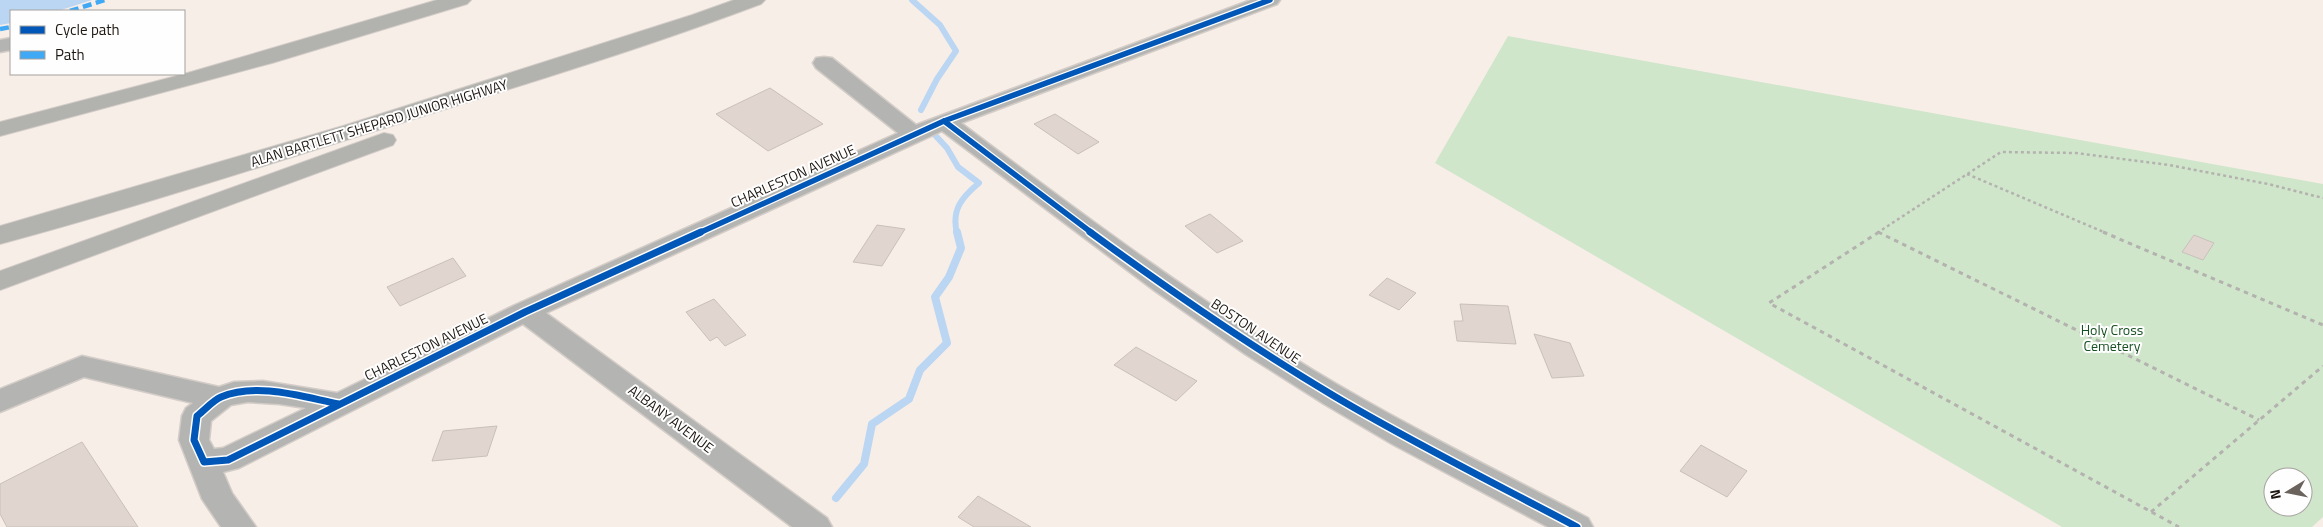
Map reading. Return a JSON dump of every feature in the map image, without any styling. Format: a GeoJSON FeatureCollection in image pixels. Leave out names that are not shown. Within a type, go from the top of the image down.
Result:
{"type":"FeatureCollection","features":[{"type":"Feature","properties":{"kind":"highway"},"geometry":{"type":"LineString","coordinates":[[0,129],[333,38],[460,0]]}},
{"type":"Feature","properties":{"kind":"highway","name":"ALAN BARTLETT SHEPARD JUNIOR HIGHWAY"},"geometry":{"type":"LineString","coordinates":[[0,235],[321,142],[700,20],[754,0]]}},
{"type":"Feature","properties":{"kind":"highway"},"geometry":{"type":"LineString","coordinates":[[0,280],[591,64],[700,20]]}},
{"type":"Feature","properties":{"kind":"highway"},"geometry":{"type":"LineString","coordinates":[[185,70],[333,38]]}},
{"type":"Feature","properties":{"kind":"highway"},"geometry":{"type":"LineString","coordinates":[[0,110],[163,75]]}},
{"type":"Feature","properties":{"kind":"street","name":"CHARLESTON AVENUE"},"geometry":{"type":"LineString","coordinates":[[204,462],[228,460],[525,312],[944,121],[1270,0]]}},
{"type":"Feature","properties":{"kind":"street"},"geometry":{"type":"LineString","coordinates":[[824,62],[864,92],[914,135]]}},
{"type":"Feature","properties":{"kind":"street","name":"BOSTON AVENUE"},"geometry":{"type":"LineString","coordinates":[[944,121],[1076,222],[1233,332],[1303,377],[1381,422],[1577,527]]}},
{"type":"Feature","properties":{"kind":"street","name":"ALBANY AVENUE"},"geometry":{"type":"LineString","coordinates":[[525,312],[816,527]]}},
{"type":"Feature","properties":{"kind":"street"},"geometry":{"type":"LineString","coordinates":[[0,401],[82,366],[220,398]]}},
{"type":"Feature","properties":{"kind":"street"},"geometry":{"type":"LineString","coordinates":[[240,527],[218,499],[194,440],[197,416],[220,398],[239,391],[257,391],[339,404]]}},
{"type":"Feature","properties":{"kind":"path"},"geometry":{"type":"LineString","coordinates":[[2179,527],[1769,303],[2000,152],[2076,153],[2169,165],[2268,184],[2323,198]]}},
{"type":"Feature","properties":{"kind":"path"},"geometry":{"type":"LineString","coordinates":[[1966,174],[2323,325]]}},
{"type":"Feature","properties":{"kind":"path"},"geometry":{"type":"LineString","coordinates":[[1878,232],[2259,420]]}},
{"type":"Feature","properties":{"kind":"path"},"geometry":{"type":"LineString","coordinates":[[2151,512],[2323,366]]}},
{"type":"Feature","properties":{"kind":"green space","name":"Holy Cross Cemetery"},"geometry":{"type":"Polygon","coordinates":[[[1508,36],[2323,184],[2323,517],[2312,527],[2062,527],[1435,163],[1508,36]]]}},
{"type":"Feature","properties":{"kind":"water"},"geometry":{"type":"Polygon","coordinates":[[[0,0],[92,0],[61,10],[10,10],[10,23],[0,25],[0,0]]]}},
{"type":"Feature","properties":{"kind":"building"},"geometry":{"type":"Polygon","coordinates":[[[770,88],[823,124],[768,151],[716,114],[770,88]]]}},
{"type":"Feature","properties":{"kind":"building"},"geometry":{"type":"Polygon","coordinates":[[[1055,114],[1099,142],[1078,154],[1034,124],[1055,114]]]}},
{"type":"Feature","properties":{"kind":"building"},"geometry":{"type":"Polygon","coordinates":[[[1210,214],[1243,241],[1217,253],[1185,226],[1210,214]]]}},
{"type":"Feature","properties":{"kind":"building"},"geometry":{"type":"Polygon","coordinates":[[[877,225],[905,229],[882,266],[853,262],[877,225]]]}},
{"type":"Feature","properties":{"kind":"building"},"geometry":{"type":"Polygon","coordinates":[[[2194,235],[2214,243],[2203,260],[2182,252],[2194,235]]]}},
{"type":"Feature","properties":{"kind":"building"},"geometry":{"type":"Polygon","coordinates":[[[453,258],[466,276],[400,306],[387,287],[453,258]]]}},
{"type":"Feature","properties":{"kind":"building"},"geometry":{"type":"Polygon","coordinates":[[[1387,278],[1416,293],[1399,310],[1369,295],[1387,278]]]}},
{"type":"Feature","properties":{"kind":"building"},"geometry":{"type":"Polygon","coordinates":[[[714,299],[746,335],[725,346],[717,337],[710,341],[686,312],[714,299]]]}},
{"type":"Feature","properties":{"kind":"building"},"geometry":{"type":"Polygon","coordinates":[[[1460,304],[1508,306],[1516,344],[1457,341],[1454,321],[1463,321],[1460,304]]]}},
{"type":"Feature","properties":{"kind":"building"},"geometry":{"type":"Polygon","coordinates":[[[1534,334],[1570,343],[1584,376],[1552,378],[1534,334]]]}},
{"type":"Feature","properties":{"kind":"building"},"geometry":{"type":"Polygon","coordinates":[[[1136,347],[1197,381],[1176,401],[1114,365],[1136,347]]]}},
{"type":"Feature","properties":{"kind":"building"},"geometry":{"type":"Polygon","coordinates":[[[497,426],[487,456],[432,461],[443,431],[497,426]]]}},
{"type":"Feature","properties":{"kind":"building"},"geometry":{"type":"Polygon","coordinates":[[[82,442],[138,527],[7,527],[0,514],[0,484],[82,442]]]}},
{"type":"Feature","properties":{"kind":"building"},"geometry":{"type":"Polygon","coordinates":[[[1701,445],[1747,471],[1727,497],[1680,471],[1701,445]]]}},
{"type":"Feature","properties":{"kind":"building"},"geometry":{"type":"Polygon","coordinates":[[[978,496],[1031,527],[974,527],[958,517],[978,496]]]}},
{"type":"Feature","properties":{"kind":"waterway"},"geometry":{"type":"LineString","coordinates":[[912,0],[940,25],[956,51],[937,79],[921,110]]}},
{"type":"Feature","properties":{"kind":"waterway"},"geometry":{"type":"LineString","coordinates":[[934,134],[947,148],[958,167],[979,183],[959,205],[956,217],[957,233]]}},
{"type":"Feature","properties":{"kind":"waterway"},"geometry":{"type":"LineString","coordinates":[[836,498],[864,464],[872,424],[909,399],[920,370],[947,343],[935,297],[949,277],[961,248],[957,232]]}},
{"type":"Feature","properties":{"kind":"marked path"},"geometry":{"type":"LineString","coordinates":[[73,10],[105,0]]}},
{"type":"Feature","properties":{"kind":"marked path"},"geometry":{"type":"LineString","coordinates":[[0,29],[10,27]]}},
{"type":"Feature","properties":{"kind":"cycle path"},"geometry":{"type":"LineString","coordinates":[[339,404],[263,391],[234,393],[221,397],[197,416],[194,440],[204,462],[228,460],[525,312],[944,121],[1270,0]]}},
{"type":"Feature","properties":{"kind":"cycle path"},"geometry":{"type":"LineString","coordinates":[[944,121],[1031,188],[1164,285],[1255,347],[1335,397],[1577,527]]}}]}
